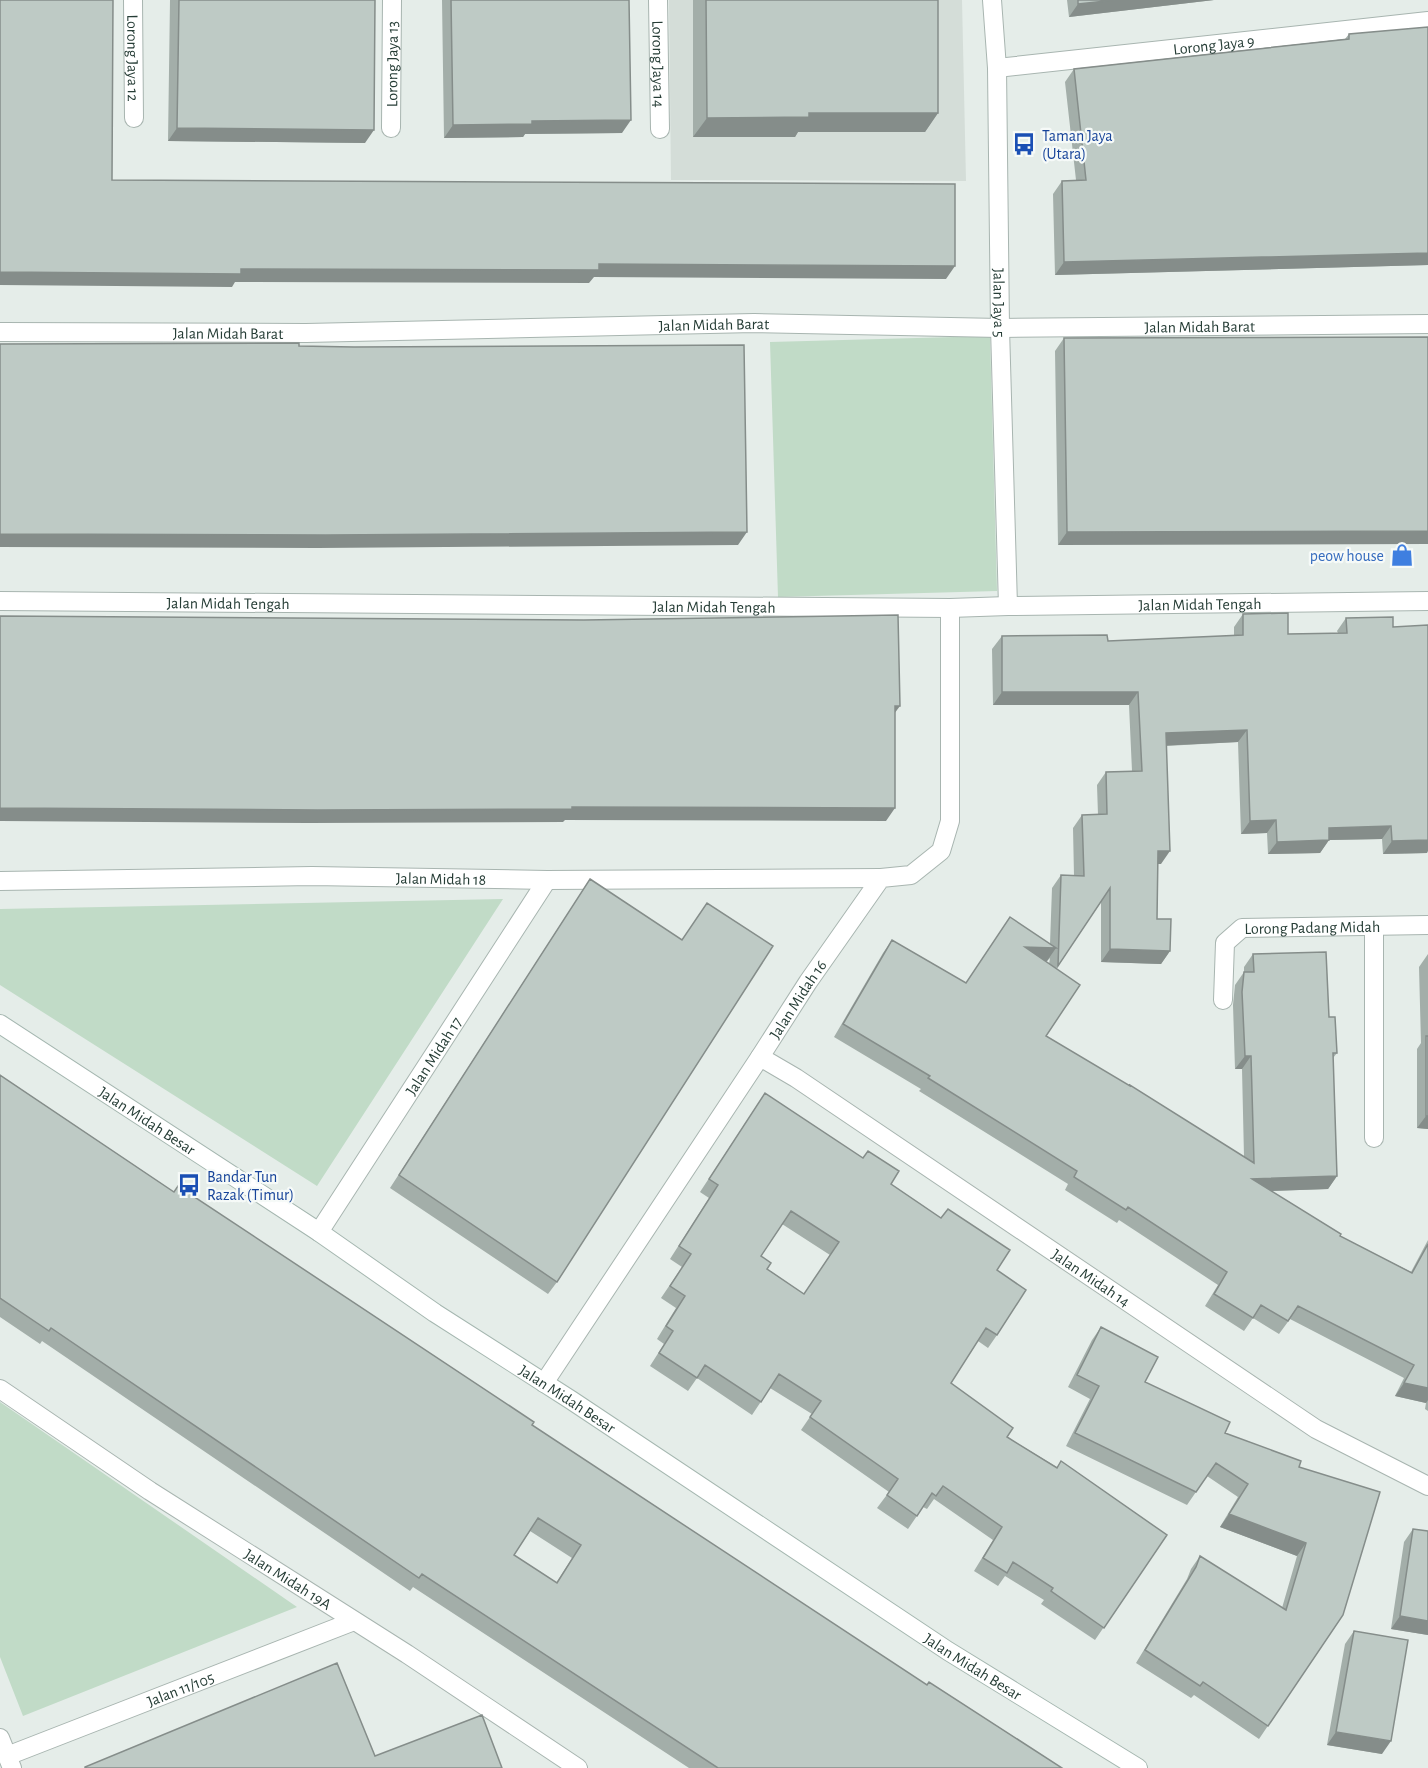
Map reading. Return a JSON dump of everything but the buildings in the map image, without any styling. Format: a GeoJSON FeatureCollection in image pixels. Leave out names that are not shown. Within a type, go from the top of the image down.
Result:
{"type":"FeatureCollection","features":[{"type":"Feature","properties":{"kind":"street","name":"Lorong Jaya 12"},"geometry":{"type":"LineString","coordinates":[[133,0],[134,118]]}},
{"type":"Feature","properties":{"kind":"street","name":"Lorong Jaya 13"},"geometry":{"type":"LineString","coordinates":[[391,128],[392,0]]}},
{"type":"Feature","properties":{"kind":"street","name":"Lorong Jaya 14"},"geometry":{"type":"LineString","coordinates":[[658,0],[660,129]]}},
{"type":"Feature","properties":{"kind":"street","name":"Jalan Jaya 5"},"geometry":{"type":"LineString","coordinates":[[992,0],[997,68],[1000,328],[1008,606]]}},
{"type":"Feature","properties":{"kind":"street","name":"Lorong Jaya 9"},"geometry":{"type":"LineString","coordinates":[[997,68],[1428,21]]}},
{"type":"Feature","properties":{"kind":"street","name":"Jalan Midah Barat"},"geometry":{"type":"LineString","coordinates":[[0,332],[306,333],[754,323],[1000,328],[1428,324]]}},
{"type":"Feature","properties":{"kind":"street","name":"Jalan Midah Tengah"},"geometry":{"type":"LineString","coordinates":[[0,601],[950,608],[1428,601]]}},
{"type":"Feature","properties":{"kind":"street"},"geometry":{"type":"LineString","coordinates":[[881,878],[911,875],[941,851],[950,821],[950,608]]}},
{"type":"Feature","properties":{"kind":"street","name":"Jalan Midah 18"},"geometry":{"type":"LineString","coordinates":[[0,881],[312,876],[547,880],[881,878]]}},
{"type":"Feature","properties":{"kind":"street","name":"Jalan Midah 16"},"geometry":{"type":"LineString","coordinates":[[544,1383],[808,982],[881,878]]}},
{"type":"Feature","properties":{"kind":"street","name":"Jalan Midah 17"},"geometry":{"type":"LineString","coordinates":[[319,1232],[547,880]]}},
{"type":"Feature","properties":{"kind":"street","name":"Lorong Padang Midah"},"geometry":{"type":"LineString","coordinates":[[1223,1000],[1225,943],[1242,927],[1428,925]]}},
{"type":"Feature","properties":{"kind":"street"},"geometry":{"type":"LineString","coordinates":[[1374,926],[1374,1138]]}},
{"type":"Feature","properties":{"kind":"street","name":"Jalan Midah Besar"},"geometry":{"type":"LineString","coordinates":[[0,1024],[319,1232],[435,1313],[948,1651],[1138,1768]]}},
{"type":"Feature","properties":{"kind":"street","name":"Jalan Midah 14"},"geometry":{"type":"LineString","coordinates":[[760,1057],[796,1078],[1316,1429],[1428,1486]]}},
{"type":"Feature","properties":{"kind":"street","name":"Jalan Midah 19A"},"geometry":{"type":"LineString","coordinates":[[0,1389],[150,1491],[477,1699],[578,1768]]}},
{"type":"Feature","properties":{"kind":"street","name":"Jalan 11/105"},"geometry":{"type":"LineString","coordinates":[[9,1762],[354,1621]]}},
{"type":"Feature","properties":{"kind":"street"},"geometry":{"type":"LineString","coordinates":[[0,1738],[9,1762]]}},
{"type":"Feature","properties":{"kind":"shaded area"},"geometry":{"type":"Polygon","coordinates":[[[669,0],[962,0],[966,181],[671,180],[669,0]]]}},
{"type":"Feature","properties":{"kind":"green space"},"geometry":{"type":"Polygon","coordinates":[[[990,336],[997,591],[778,597],[770,342],[990,336]]]}},
{"type":"Feature","properties":{"kind":"green space"},"geometry":{"type":"Polygon","coordinates":[[[503,899],[317,1186],[0,985],[0,909],[503,899]]]}},
{"type":"Feature","properties":{"kind":"green space"},"geometry":{"type":"Polygon","coordinates":[[[0,1402],[297,1607],[23,1716],[0,1657],[0,1402]]]}},
{"type":"Feature","properties":{"kind":"place","name":"Taman Jaya (Utara)"},"geometry":{"type":"Point","coordinates":[1024,144]}},
{"type":"Feature","properties":{"kind":"place","name":"peow house"},"geometry":{"type":"Point","coordinates":[1402,555]}},
{"type":"Feature","properties":{"kind":"place","name":"Bandar Tun Razak (Timur)"},"geometry":{"type":"Point","coordinates":[189,1185]}}]}
